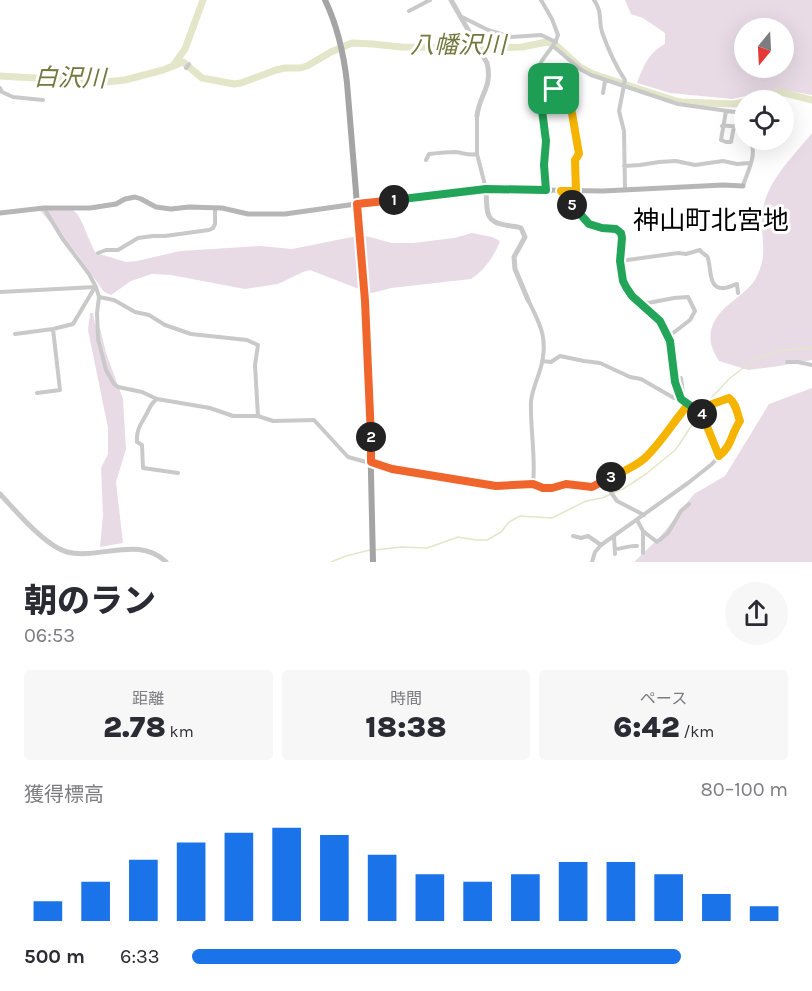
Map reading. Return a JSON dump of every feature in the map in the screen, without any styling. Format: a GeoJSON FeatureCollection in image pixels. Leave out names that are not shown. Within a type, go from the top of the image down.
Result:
{"type":"FeatureCollection","features":[{"type":"Feature","properties":{"kind":"main road"},"geometry":{"type":"LineString","coordinates":[[325,0],[336,28],[347,84],[365,301],[373,562]]}},
{"type":"Feature","properties":{"kind":"main road"},"geometry":{"type":"LineString","coordinates":[[0,213],[44,208],[90,208],[116,204],[135,197],[156,207],[164,208],[215,208],[248,214],[285,214],[486,189],[576,191],[743,186]]}},
{"type":"Feature","properties":{"kind":"street"},"geometry":{"type":"LineString","coordinates":[[409,11],[430,0]]}},
{"type":"Feature","properties":{"kind":"street"},"geometry":{"type":"LineString","coordinates":[[451,0],[487,63],[489,75],[477,116],[477,154],[486,189],[488,214],[490,220],[496,223],[521,228],[525,237],[514,257],[515,269],[537,316],[545,345],[531,400],[535,470],[533,484]]}},
{"type":"Feature","properties":{"kind":"street"},"geometry":{"type":"LineString","coordinates":[[541,0],[558,35],[555,44],[539,64],[538,69],[546,141],[544,165],[546,190]]}},
{"type":"Feature","properties":{"kind":"street"},"geometry":{"type":"LineString","coordinates":[[594,0],[600,13],[602,31],[615,64],[625,80],[620,111],[624,132],[625,190]]}},
{"type":"Feature","properties":{"kind":"street"},"geometry":{"type":"LineString","coordinates":[[462,17],[488,30],[512,38],[541,35],[555,44],[580,69],[605,81],[678,104],[734,112]]}},
{"type":"Feature","properties":{"kind":"street"},"geometry":{"type":"LineString","coordinates":[[603,93],[605,81]]}},
{"type":"Feature","properties":{"kind":"street"},"geometry":{"type":"LineString","coordinates":[[539,87],[568,90],[579,154],[575,160],[576,191]]}},
{"type":"Feature","properties":{"kind":"street"},"geometry":{"type":"LineString","coordinates":[[0,88],[2,92],[13,97],[43,100]]}},
{"type":"Feature","properties":{"kind":"street"},"geometry":{"type":"LineString","coordinates":[[722,126],[734,126],[731,142],[721,140],[722,126],[726,111]]}},
{"type":"Feature","properties":{"kind":"street"},"geometry":{"type":"LineString","coordinates":[[743,186],[754,150]]}},
{"type":"Feature","properties":{"kind":"street"},"geometry":{"type":"LineString","coordinates":[[426,160],[429,154],[434,153],[455,152],[470,156],[477,154]]}},
{"type":"Feature","properties":{"kind":"street"},"geometry":{"type":"LineString","coordinates":[[624,166],[676,161],[695,165],[723,161],[750,164]]}},
{"type":"Feature","properties":{"kind":"street"},"geometry":{"type":"LineString","coordinates":[[561,191],[589,224],[616,229],[621,233],[620,261],[623,281],[632,296],[660,321],[668,337],[674,362],[675,382],[681,399]]}},
{"type":"Feature","properties":{"kind":"street"},"geometry":{"type":"LineString","coordinates":[[44,208],[96,287],[99,297],[98,339],[110,379],[118,387],[142,392],[157,399],[210,408],[233,416],[258,416],[273,421],[314,420],[348,456],[392,469],[496,486],[533,484],[543,488],[566,484],[592,487],[630,468],[644,459],[690,405]]}},
{"type":"Feature","properties":{"kind":"street"},"geometry":{"type":"LineString","coordinates":[[98,253],[118,250],[138,238],[209,230],[215,224],[215,208]]}},
{"type":"Feature","properties":{"kind":"street"},"geometry":{"type":"LineString","coordinates":[[620,261],[678,253],[687,254],[700,250],[708,258],[710,275],[715,285],[724,288],[737,284],[738,293]]}},
{"type":"Feature","properties":{"kind":"street"},"geometry":{"type":"LineString","coordinates":[[0,292],[96,287]]}},
{"type":"Feature","properties":{"kind":"street"},"geometry":{"type":"LineString","coordinates":[[15,334],[73,324],[96,287]]}},
{"type":"Feature","properties":{"kind":"street"},"geometry":{"type":"LineString","coordinates":[[99,297],[114,300],[135,312],[149,315],[165,325],[191,334],[247,340],[258,345],[255,365],[258,416]]}},
{"type":"Feature","properties":{"kind":"street"},"geometry":{"type":"LineString","coordinates":[[642,304],[688,297],[695,311],[693,317],[668,337]]}},
{"type":"Feature","properties":{"kind":"street"},"geometry":{"type":"LineString","coordinates":[[37,393],[60,390],[53,329]]}},
{"type":"Feature","properties":{"kind":"street"},"geometry":{"type":"LineString","coordinates":[[542,361],[551,362],[560,356],[600,363],[630,377],[641,379],[674,398],[681,399],[702,414],[719,456]]}},
{"type":"Feature","properties":{"kind":"street"},"geometry":{"type":"LineString","coordinates":[[787,362],[812,365]]}},
{"type":"Feature","properties":{"kind":"street"},"geometry":{"type":"LineString","coordinates":[[681,378],[683,393],[681,399]]}},
{"type":"Feature","properties":{"kind":"street"},"geometry":{"type":"LineString","coordinates":[[592,562],[595,552],[601,545],[712,464],[729,446],[735,427],[740,421],[733,401],[729,398],[707,406],[702,414]]}},
{"type":"Feature","properties":{"kind":"street"},"geometry":{"type":"LineString","coordinates":[[157,399],[151,403],[138,428],[137,442],[142,445],[143,468],[178,473]]}},
{"type":"Feature","properties":{"kind":"street"},"geometry":{"type":"LineString","coordinates":[[600,482],[608,488],[617,501],[644,515]]}},
{"type":"Feature","properties":{"kind":"street"},"geometry":{"type":"LineString","coordinates":[[0,494],[52,545],[62,550],[88,554],[139,549],[154,553],[166,562]]}},
{"type":"Feature","properties":{"kind":"street"},"geometry":{"type":"LineString","coordinates":[[637,520],[643,531],[657,543],[668,533],[688,504]]}},
{"type":"Feature","properties":{"kind":"street"},"geometry":{"type":"LineString","coordinates":[[643,531],[643,553]]}},
{"type":"Feature","properties":{"kind":"street"},"geometry":{"type":"LineString","coordinates":[[573,537],[588,536],[601,545]]}},
{"type":"Feature","properties":{"kind":"street"},"geometry":{"type":"LineString","coordinates":[[614,537],[617,551],[637,546]]}},
{"type":"Feature","properties":{"kind":"shaded area"},"geometry":{"type":"Polygon","coordinates":[[[625,0],[812,0],[812,95],[779,89],[734,90],[734,99],[732,99],[670,93],[637,83],[651,56],[665,44],[665,33],[643,18],[631,14],[625,0]]]}},
{"type":"Feature","properties":{"kind":"shaded area"},"geometry":{"type":"Polygon","coordinates":[[[812,133],[812,360],[748,370],[719,361],[711,345],[712,327],[721,311],[747,289],[757,276],[762,260],[762,218],[767,194],[780,172],[812,133]]]}},
{"type":"Feature","properties":{"kind":"shaded area"},"geometry":{"type":"Polygon","coordinates":[[[56,206],[70,209],[77,214],[96,253],[126,262],[180,251],[260,246],[292,249],[362,235],[392,243],[413,243],[454,238],[472,233],[500,241],[488,262],[471,279],[391,288],[372,293],[310,270],[278,284],[245,289],[171,275],[152,274],[131,281],[111,295],[104,292],[77,254],[38,208],[56,206]]]}},
{"type":"Feature","properties":{"kind":"shaded area"},"geometry":{"type":"Polygon","coordinates":[[[90,313],[93,313],[95,324],[100,328],[106,353],[123,399],[126,449],[116,482],[123,543],[100,547],[103,515],[101,468],[108,454],[108,428],[88,330],[90,313]]]}},
{"type":"Feature","properties":{"kind":"shaded area"},"geometry":{"type":"Polygon","coordinates":[[[812,388],[812,562],[634,562],[660,537],[694,494],[725,476],[769,404],[812,388]]]}},
{"type":"Feature","properties":{"kind":"waterway","name":"白沢川"},"geometry":{"type":"LineString","coordinates":[[173,66],[185,49],[203,0]]}},
{"type":"Feature","properties":{"kind":"waterway","name":"八幡沢川"},"geometry":{"type":"LineString","coordinates":[[0,76],[105,82],[125,80],[183,62],[202,78],[234,84],[276,70],[307,66],[352,43],[401,47],[496,48],[522,47],[547,42],[557,46],[580,67],[593,74],[676,101],[734,104]]}},
{"type":"Feature","properties":{"kind":"waterway","name":"八幡沢川"},"geometry":{"type":"LineString","coordinates":[[794,95],[812,100]]}},
{"type":"Feature","properties":{"kind":"waterway"},"geometry":{"type":"LineString","coordinates":[[375,550],[401,547],[427,548],[458,537],[487,540],[520,516],[552,518],[586,501],[602,498],[623,489],[674,451],[713,396],[730,378],[754,360],[783,350],[812,348]]}},
{"type":"Feature","properties":{"kind":"waterway"},"geometry":{"type":"LineString","coordinates":[[331,562],[370,550]]}},
{"type":"Feature","properties":{"kind":"district","name":"神山町北宮地"},"geometry":{"type":"Point","coordinates":[711,220]}},
{"type":"Feature","properties":{"kind":"route"},"geometry":{"type":"LineString","coordinates":[[554,89],[539,87],[546,141],[544,165],[546,190],[486,189],[357,204],[365,301],[371,462],[392,469],[496,486],[533,484],[537,487],[552,488],[566,484],[592,487],[644,459],[688,405],[702,414],[719,456],[729,446],[735,427],[740,421],[733,401],[729,398],[710,404],[702,414],[681,399],[675,382],[674,362],[667,334],[657,317],[632,296],[623,281],[620,261],[621,233],[616,229],[595,227],[589,224],[561,191],[576,191],[575,160],[579,154],[568,90],[554,89]]}}]}
